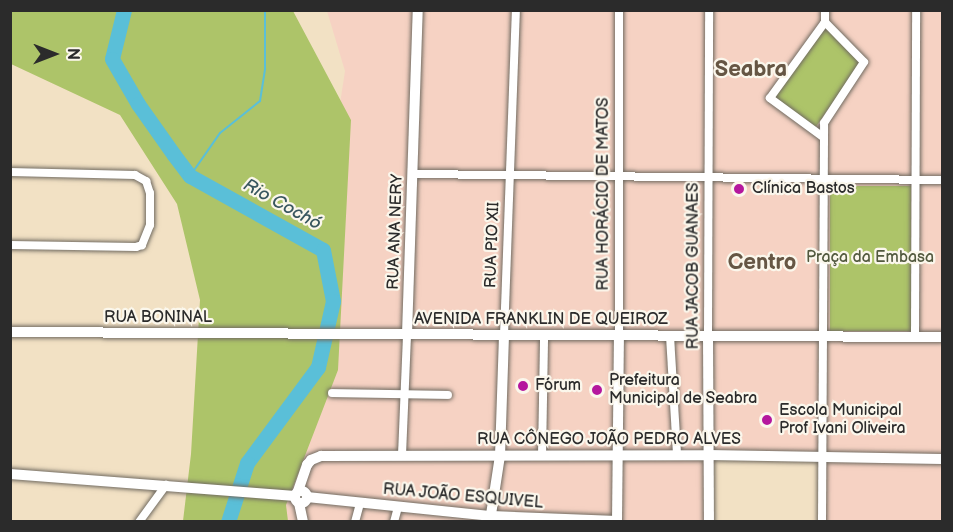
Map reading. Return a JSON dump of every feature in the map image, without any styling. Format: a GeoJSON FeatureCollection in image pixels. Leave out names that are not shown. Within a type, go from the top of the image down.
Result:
{"type":"FeatureCollection","features":[{"type":"Feature","properties":{"kind":"street","name":"RUA ANA NERY"},"geometry":{"type":"LineString","coordinates":[[402,455],[402,395],[414,174],[418,10]]}},
{"type":"Feature","properties":{"kind":"street","name":"RUA PIO XII"},"geometry":{"type":"LineString","coordinates":[[491,519],[500,456],[516,10]]}},
{"type":"Feature","properties":{"kind":"street","name":"RUA HORÁCIO DE MATOS"},"geometry":{"type":"LineString","coordinates":[[617,521],[619,10]]}},
{"type":"Feature","properties":{"kind":"street","name":"RUA JACOB GUANAES"},"geometry":{"type":"LineString","coordinates":[[709,10],[709,522]]}},
{"type":"Feature","properties":{"kind":"street"},"geometry":{"type":"LineString","coordinates":[[823,137],[770,99],[825,22],[825,10]]}},
{"type":"Feature","properties":{"kind":"street"},"geometry":{"type":"LineString","coordinates":[[915,337],[916,10]]}},
{"type":"Feature","properties":{"kind":"street"},"geometry":{"type":"LineString","coordinates":[[822,522],[824,123],[864,62],[825,22]]}},
{"type":"Feature","properties":{"kind":"street"},"geometry":{"type":"LineString","coordinates":[[10,172],[135,175],[146,181],[150,193],[150,225],[142,245],[136,247],[10,245]]}},
{"type":"Feature","properties":{"kind":"street"},"geometry":{"type":"LineString","coordinates":[[414,174],[942,180]]}},
{"type":"Feature","properties":{"kind":"street","name":"RUA BONINAL"},"geometry":{"type":"LineString","coordinates":[[10,332],[355,334]]}},
{"type":"Feature","properties":{"kind":"street","name":"AVENIDA FRANKLIN DE QUEIROZ"},"geometry":{"type":"LineString","coordinates":[[355,334],[942,337]]}},
{"type":"Feature","properties":{"kind":"street"},"geometry":{"type":"LineString","coordinates":[[542,456],[544,336]]}},
{"type":"Feature","properties":{"kind":"street"},"geometry":{"type":"LineString","coordinates":[[670,336],[677,455]]}},
{"type":"Feature","properties":{"kind":"street"},"geometry":{"type":"LineString","coordinates":[[332,393],[448,395]]}},
{"type":"Feature","properties":{"kind":"street","name":"RUA CÔNEGO JOÃO PEDRO ALVES"},"geometry":{"type":"LineString","coordinates":[[297,496],[307,465],[315,457],[708,455],[942,459]]}},
{"type":"Feature","properties":{"kind":"street","name":"RUA JOÃO ESQUIVEL"},"geometry":{"type":"LineString","coordinates":[[10,474],[297,496],[491,519],[617,521]]}},
{"type":"Feature","properties":{"kind":"street"},"geometry":{"type":"LineString","coordinates":[[139,522],[170,486]]}},
{"type":"Feature","properties":{"kind":"street"},"geometry":{"type":"LineString","coordinates":[[297,496],[303,522]]}},
{"type":"Feature","properties":{"kind":"street"},"geometry":{"type":"LineString","coordinates":[[355,522],[360,503]]}},
{"type":"Feature","properties":{"kind":"street"},"geometry":{"type":"LineString","coordinates":[[394,522],[398,507]]}},
{"type":"Feature","properties":{"kind":"shaded area"},"geometry":{"type":"Polygon","coordinates":[[[327,11],[942,11],[942,521],[822,521],[819,460],[712,458],[711,521],[283,522],[281,489],[345,71],[327,11]]]}},
{"type":"Feature","properties":{"kind":"green space"},"geometry":{"type":"Polygon","coordinates":[[[11,11],[293,11],[351,120],[338,370],[286,505],[288,521],[183,521],[191,454],[200,300],[177,204],[120,115],[11,64],[11,11]]]}},
{"type":"Feature","properties":{"kind":"green space"},"geometry":{"type":"Polygon","coordinates":[[[826,26],[861,62],[815,128],[773,98],[826,26]]]}},
{"type":"Feature","properties":{"kind":"green space","name":"Praça da Embasa"},"geometry":{"type":"Polygon","coordinates":[[[830,186],[911,186],[911,331],[830,331],[830,186]]]}},
{"type":"Feature","properties":{"kind":"waterway","name":"Rio Cochó"},"geometry":{"type":"LineString","coordinates":[[124,10],[112,59],[138,104],[190,176],[323,250],[333,301],[318,367],[247,463],[228,522]]}},
{"type":"Feature","properties":{"kind":"waterway"},"geometry":{"type":"LineString","coordinates":[[190,176],[220,133],[260,101],[265,68],[265,10]]}},
{"type":"Feature","properties":{"kind":"place","name":"Clínica Bastos"},"geometry":{"type":"Point","coordinates":[739,189]}},
{"type":"Feature","properties":{"kind":"place","name":"Fórum"},"geometry":{"type":"Point","coordinates":[523,386]}},
{"type":"Feature","properties":{"kind":"place","name":"Prefeitura Municipal de Seabra"},"geometry":{"type":"Point","coordinates":[597,390]}},
{"type":"Feature","properties":{"kind":"place","name":"Escola Municipal Prof Ivani Oliveira"},"geometry":{"type":"Point","coordinates":[767,420]}},
{"type":"Feature","properties":{"kind":"district","name":"Seabra"},"geometry":{"type":"Point","coordinates":[751,70]}},
{"type":"Feature","properties":{"kind":"district","name":"Centro"},"geometry":{"type":"Point","coordinates":[762,263]}}]}
